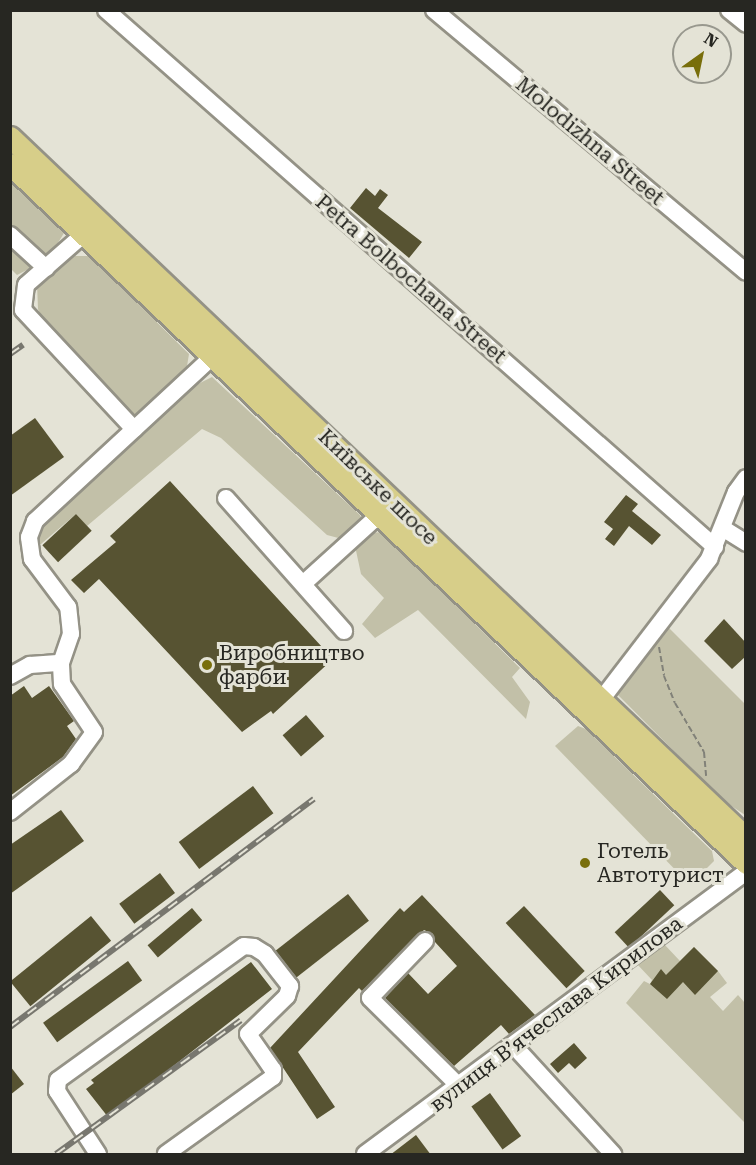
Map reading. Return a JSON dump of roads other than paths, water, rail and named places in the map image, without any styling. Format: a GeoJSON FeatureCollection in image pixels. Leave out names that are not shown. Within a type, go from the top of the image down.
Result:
{"type":"FeatureCollection","features":[{"type":"Feature","properties":{"kind":"main road","name":"Київське шосе"},"geometry":{"type":"LineString","coordinates":[[10,137],[746,838]]}},
{"type":"Feature","properties":{"kind":"main road"},"geometry":{"type":"LineString","coordinates":[[10,164],[211,358],[746,863]]}},
{"type":"Feature","properties":{"kind":"street","name":"Petra Bolbochana Street"},"geometry":{"type":"LineString","coordinates":[[106,10],[715,547]]}},
{"type":"Feature","properties":{"kind":"street","name":"Molodizhna Street"},"geometry":{"type":"LineString","coordinates":[[434,10],[746,272]]}},
{"type":"Feature","properties":{"kind":"street"},"geometry":{"type":"LineString","coordinates":[[729,10],[746,24]]}},
{"type":"Feature","properties":{"kind":"street"},"geometry":{"type":"LineString","coordinates":[[84,234],[26,285],[23,310],[134,429]]}},
{"type":"Feature","properties":{"kind":"street"},"geometry":{"type":"LineString","coordinates":[[10,235],[46,268]]}},
{"type":"Feature","properties":{"kind":"street"},"geometry":{"type":"LineString","coordinates":[[10,812],[71,764],[94,732],[62,684],[61,663],[71,634],[68,607],[32,559],[29,537],[34,521],[211,358]]}},
{"type":"Feature","properties":{"kind":"street"},"geometry":{"type":"LineString","coordinates":[[601,700],[660,626],[715,547],[724,529],[736,492],[746,478]]}},
{"type":"Feature","properties":{"kind":"street"},"geometry":{"type":"LineString","coordinates":[[226,498],[304,583],[344,631]]}},
{"type":"Feature","properties":{"kind":"street"},"geometry":{"type":"LineString","coordinates":[[304,583],[378,516]]}},
{"type":"Feature","properties":{"kind":"street"},"geometry":{"type":"LineString","coordinates":[[724,529],[746,543]]}},
{"type":"Feature","properties":{"kind":"street"},"geometry":{"type":"LineString","coordinates":[[10,676],[30,665],[61,663]]}},
{"type":"Feature","properties":{"kind":"street","name":"вулиця Вʼячеслава Кирилова"},"geometry":{"type":"LineString","coordinates":[[365,1155],[746,872]]}},
{"type":"Feature","properties":{"kind":"street"},"geometry":{"type":"LineString","coordinates":[[425,941],[369,998],[459,1086]]}},
{"type":"Feature","properties":{"kind":"street"},"geometry":{"type":"LineString","coordinates":[[98,1155],[57,1091],[58,1080],[244,946],[254,947],[265,954],[290,986],[287,996],[248,1034],[273,1070],[273,1077],[166,1155]]}},
{"type":"Feature","properties":{"kind":"street"},"geometry":{"type":"LineString","coordinates":[[514,1046],[613,1155]]}},
{"type":"Feature","properties":{"kind":"railway"},"geometry":{"type":"LineString","coordinates":[[10,354],[23,345]]}},
{"type":"Feature","properties":{"kind":"railway"},"geometry":{"type":"LineString","coordinates":[[10,1027],[314,799]]}},
{"type":"Feature","properties":{"kind":"railway"},"geometry":{"type":"LineString","coordinates":[[56,1154],[241,1020]]}},
{"type":"Feature","properties":{"kind":"place","name":"Виробництво фарби"},"geometry":{"type":"Point","coordinates":[207,665]}},
{"type":"Feature","properties":{"kind":"place","name":"Готель Автотурист"},"geometry":{"type":"Point","coordinates":[585,863]}}]}
